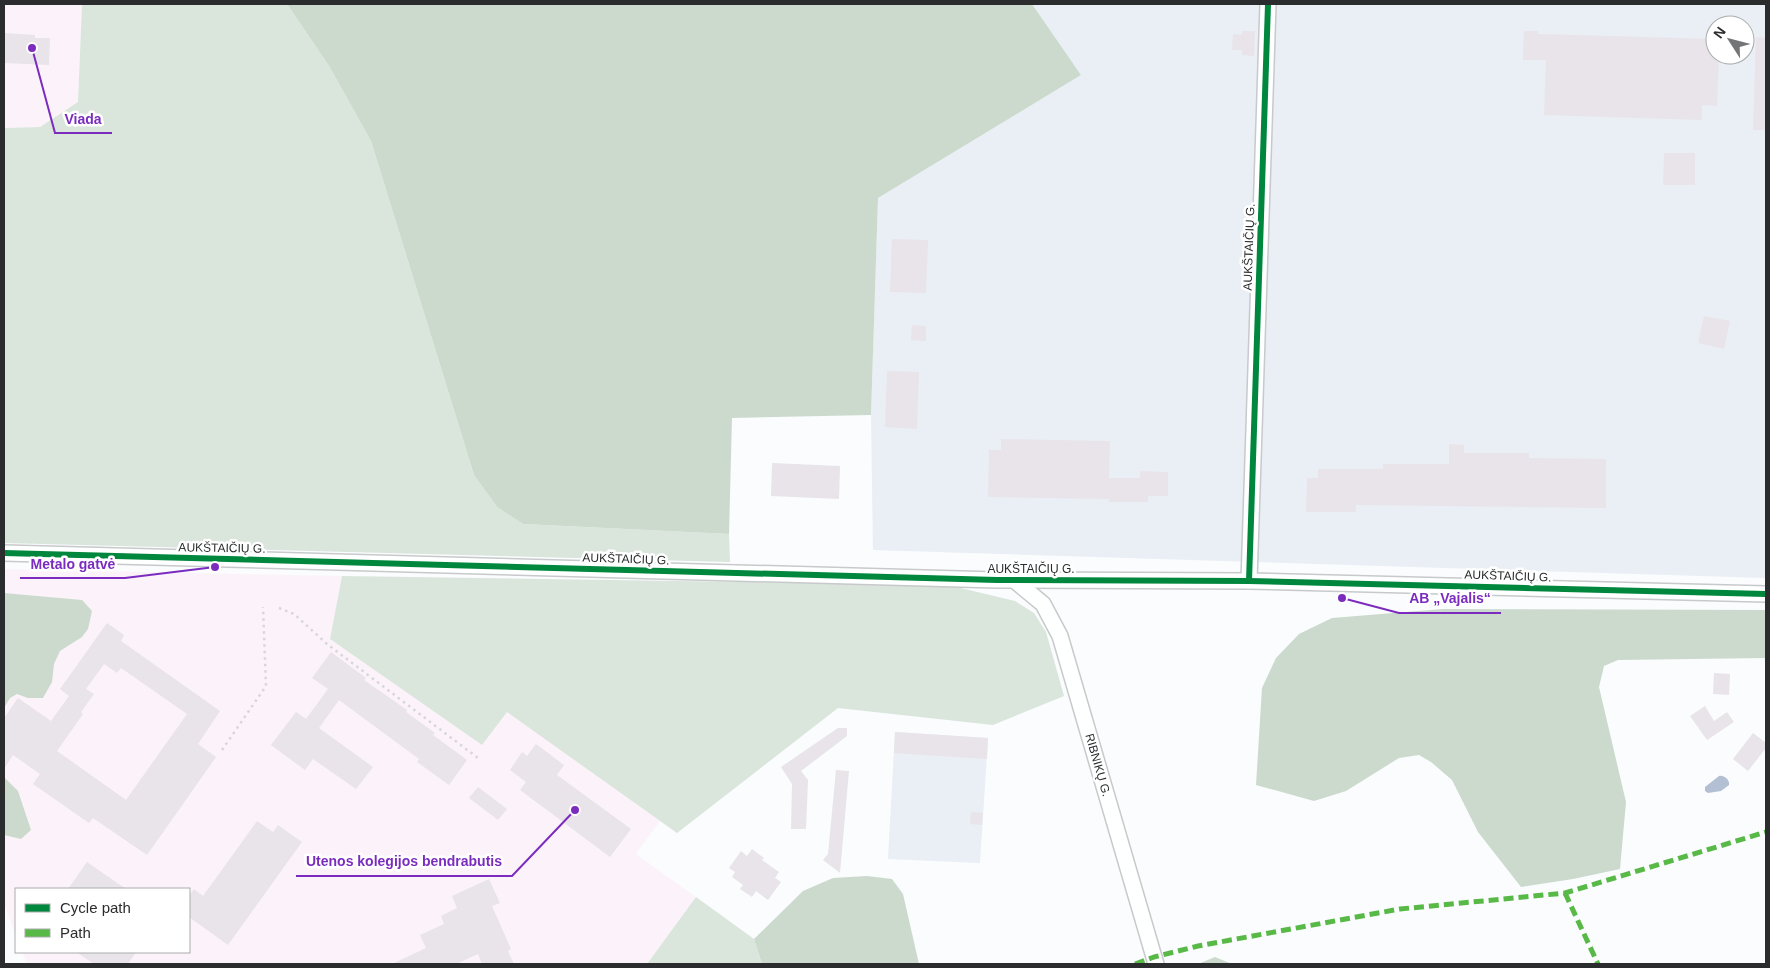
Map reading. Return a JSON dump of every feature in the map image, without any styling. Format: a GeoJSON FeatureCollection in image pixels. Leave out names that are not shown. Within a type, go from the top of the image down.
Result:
{"type":"FeatureCollection","features":[{"type":"Feature","properties":{"kind":"street","name":"AUKŠTAIČIŲ G."},"geometry":{"type":"LineString","coordinates":[[1248,581],[1268,4]]}},
{"type":"Feature","properties":{"kind":"street","name":"AUKŠTAIČIŲ G."},"geometry":{"type":"LineString","coordinates":[[4,553],[1014,580],[1248,581],[1766,594]]}},
{"type":"Feature","properties":{"kind":"street","name":"RIBNIKŲ G."},"geometry":{"type":"LineString","coordinates":[[1014,580],[1043,604],[1060,636],[1156,964]]}},
{"type":"Feature","properties":{"kind":"path"},"geometry":{"type":"LineString","coordinates":[[222,750],[266,686],[262,607]]}},
{"type":"Feature","properties":{"kind":"path"},"geometry":{"type":"LineString","coordinates":[[278,608],[294,614],[327,644],[478,758]]}},
{"type":"Feature","properties":{"kind":"shaded area"},"geometry":{"type":"Polygon","coordinates":[[[4,4],[82,4],[78,102],[40,127],[4,128],[4,4]]]}},
{"type":"Feature","properties":{"kind":"shaded area"},"geometry":{"type":"Polygon","coordinates":[[[82,4],[287,4],[329,66],[371,141],[474,475],[497,507],[523,524],[729,534],[730,562],[4,543],[4,128],[40,127],[78,102],[82,4]]]}},
{"type":"Feature","properties":{"kind":"shaded area"},"geometry":{"type":"Polygon","coordinates":[[[1032,4],[1766,4],[1766,578],[873,550],[871,415],[878,198],[1081,75],[1032,4]]]}},
{"type":"Feature","properties":{"kind":"shaded area"},"geometry":{"type":"Polygon","coordinates":[[[4,569],[342,576],[330,639],[482,745],[507,711],[660,821],[636,854],[696,897],[647,964],[27,964],[22,953],[190,953],[190,888],[15,888],[15,933],[4,904],[4,569]]]}},
{"type":"Feature","properties":{"kind":"shaded area"},"geometry":{"type":"Polygon","coordinates":[[[342,576],[948,585],[1015,601],[1034,613],[1046,632],[1064,696],[993,725],[838,708],[677,833],[507,712],[482,745],[330,639],[342,576]]]}},
{"type":"Feature","properties":{"kind":"shaded area"},"geometry":{"type":"Polygon","coordinates":[[[895,732],[988,738],[980,863],[888,859],[895,732]]]}},
{"type":"Feature","properties":{"kind":"shaded area"},"geometry":{"type":"Polygon","coordinates":[[[696,897],[754,939],[762,964],[647,964],[696,897]]]}},
{"type":"Feature","properties":{"kind":"green space"},"geometry":{"type":"Polygon","coordinates":[[[287,4],[1032,4],[1081,75],[878,198],[871,415],[732,418],[729,534],[523,524],[497,507],[474,475],[371,141],[329,66],[287,4]]]}},
{"type":"Feature","properties":{"kind":"green space"},"geometry":{"type":"Polygon","coordinates":[[[4,593],[82,600],[92,611],[88,629],[82,637],[60,651],[54,664],[52,682],[43,698],[28,698],[17,694],[10,698],[4,708],[4,593]]]}},
{"type":"Feature","properties":{"kind":"green space"},"geometry":{"type":"Polygon","coordinates":[[[1443,609],[1766,610],[1766,658],[1618,660],[1604,666],[1599,687],[1626,802],[1620,869],[1521,887],[1478,832],[1452,780],[1431,762],[1419,755],[1399,758],[1346,791],[1314,801],[1256,785],[1262,688],[1276,658],[1299,634],[1332,618],[1443,609]]]}},
{"type":"Feature","properties":{"kind":"green space"},"geometry":{"type":"Polygon","coordinates":[[[4,777],[18,791],[31,830],[21,839],[4,835],[4,777]]]}},
{"type":"Feature","properties":{"kind":"green space"},"geometry":{"type":"Polygon","coordinates":[[[867,876],[892,879],[903,894],[919,964],[762,964],[754,939],[803,891],[833,878],[867,876]]]}},
{"type":"Feature","properties":{"kind":"green space"},"geometry":{"type":"Polygon","coordinates":[[[1215,957],[1232,964],[1198,964],[1215,957]]]}},
{"type":"Feature","properties":{"kind":"water"},"geometry":{"type":"Polygon","coordinates":[[[1719,776],[1726,778],[1729,781],[1729,785],[1721,791],[1708,793],[1705,791],[1705,787],[1719,776]]]}},
{"type":"Feature","properties":{"kind":"building"},"geometry":{"type":"Polygon","coordinates":[[[1242,31],[1255,31],[1254,56],[1242,55],[1242,50],[1232,50],[1233,34],[1242,35],[1242,31]]]}},
{"type":"Feature","properties":{"kind":"building"},"geometry":{"type":"Polygon","coordinates":[[[1524,31],[1538,31],[1538,34],[1705,39],[1705,65],[1719,65],[1717,106],[1702,105],[1702,120],[1544,115],[1546,60],[1523,60],[1524,31]]]}},
{"type":"Feature","properties":{"kind":"building"},"geometry":{"type":"Polygon","coordinates":[[[4,33],[35,35],[35,38],[50,38],[49,65],[4,63],[4,33]]]}},
{"type":"Feature","properties":{"kind":"building"},"geometry":{"type":"Polygon","coordinates":[[[1756,37],[1766,38],[1766,130],[1753,130],[1756,37]]]}},
{"type":"Feature","properties":{"kind":"building"},"geometry":{"type":"Polygon","coordinates":[[[1664,153],[1695,153],[1695,185],[1663,185],[1664,153]]]}},
{"type":"Feature","properties":{"kind":"building"},"geometry":{"type":"Polygon","coordinates":[[[892,239],[928,240],[926,293],[890,292],[892,239]]]}},
{"type":"Feature","properties":{"kind":"building"},"geometry":{"type":"Polygon","coordinates":[[[1704,316],[1730,321],[1724,349],[1698,343],[1704,316]]]}},
{"type":"Feature","properties":{"kind":"building"},"geometry":{"type":"Polygon","coordinates":[[[912,325],[926,326],[926,341],[911,340],[912,325]]]}},
{"type":"Feature","properties":{"kind":"building"},"geometry":{"type":"Polygon","coordinates":[[[887,371],[919,372],[917,429],[885,427],[887,371]]]}},
{"type":"Feature","properties":{"kind":"building"},"geometry":{"type":"Polygon","coordinates":[[[1001,439],[1110,441],[1109,478],[1140,478],[1140,471],[1168,472],[1168,496],[1148,496],[1148,502],[1109,502],[1109,499],[988,497],[989,450],[1001,450],[1001,439]]]}},
{"type":"Feature","properties":{"kind":"building"},"geometry":{"type":"Polygon","coordinates":[[[1449,444],[1464,445],[1464,453],[1529,453],[1529,458],[1606,459],[1606,508],[1356,505],[1356,512],[1306,512],[1307,478],[1318,478],[1318,469],[1383,469],[1383,464],[1449,464],[1449,444]]]}},
{"type":"Feature","properties":{"kind":"building"},"geometry":{"type":"Polygon","coordinates":[[[772,463],[840,466],[839,499],[771,496],[772,463]]]}},
{"type":"Feature","properties":{"kind":"building"},"geometry":{"type":"Polygon","coordinates":[[[107,623],[124,635],[121,641],[220,711],[198,744],[216,757],[147,855],[93,818],[89,823],[33,784],[40,774],[13,755],[4,769],[4,718],[18,698],[51,721],[69,696],[60,689],[107,623]],[[104,664],[86,689],[94,694],[81,712],[83,714],[57,751],[126,800],[187,714],[121,668],[117,673],[104,664]]]}},
{"type":"Feature","properties":{"kind":"building"},"geometry":{"type":"Polygon","coordinates":[[[331,652],[366,678],[364,680],[407,710],[406,712],[435,733],[433,735],[467,760],[449,785],[417,762],[419,759],[339,700],[319,728],[373,767],[356,789],[313,759],[305,770],[271,745],[296,712],[306,719],[328,689],[312,678],[331,652]]]}},
{"type":"Feature","properties":{"kind":"building"},"geometry":{"type":"Polygon","coordinates":[[[1714,673],[1730,674],[1729,695],[1713,694],[1714,673]]]}},
{"type":"Feature","properties":{"kind":"building"},"geometry":{"type":"Polygon","coordinates":[[[1705,706],[1714,721],[1727,712],[1734,722],[1707,740],[1690,716],[1705,706]]]}},
{"type":"Feature","properties":{"kind":"building"},"geometry":{"type":"Polygon","coordinates":[[[838,728],[847,728],[847,736],[801,771],[808,780],[806,829],[791,829],[792,784],[781,767],[838,728]]]}},
{"type":"Feature","properties":{"kind":"building"},"geometry":{"type":"Polygon","coordinates":[[[895,732],[988,738],[987,759],[894,753],[895,732]]]}},
{"type":"Feature","properties":{"kind":"building"},"geometry":{"type":"Polygon","coordinates":[[[1753,733],[1766,743],[1766,748],[1748,771],[1733,759],[1753,733]]]}},
{"type":"Feature","properties":{"kind":"building"},"geometry":{"type":"Polygon","coordinates":[[[536,744],[564,765],[557,775],[631,829],[610,857],[520,790],[526,782],[510,770],[522,752],[527,756],[536,744]]]}},
{"type":"Feature","properties":{"kind":"building"},"geometry":{"type":"Polygon","coordinates":[[[836,770],[849,771],[840,873],[823,860],[828,854],[836,770]]]}},
{"type":"Feature","properties":{"kind":"building"},"geometry":{"type":"Polygon","coordinates":[[[478,787],[507,809],[498,820],[469,798],[478,787]]]}},
{"type":"Feature","properties":{"kind":"building"},"geometry":{"type":"Polygon","coordinates":[[[971,812],[983,813],[982,825],[970,824],[971,812]]]}},
{"type":"Feature","properties":{"kind":"building"},"geometry":{"type":"Polygon","coordinates":[[[257,821],[273,832],[278,825],[302,842],[228,945],[190,918],[190,895],[194,889],[203,896],[257,821]]]}},
{"type":"Feature","properties":{"kind":"building"},"geometry":{"type":"Polygon","coordinates":[[[752,849],[764,858],[762,860],[779,872],[775,878],[781,882],[768,900],[756,891],[752,897],[740,889],[743,885],[732,877],[735,872],[729,868],[741,851],[747,856],[752,849]]]}},
{"type":"Feature","properties":{"kind":"building"},"geometry":{"type":"Polygon","coordinates":[[[87,862],[125,888],[69,888],[87,862]]]}},
{"type":"Feature","properties":{"kind":"building"},"geometry":{"type":"Polygon","coordinates":[[[489,879],[500,903],[492,906],[511,949],[508,951],[514,964],[482,964],[478,954],[456,964],[392,964],[426,948],[420,935],[444,924],[441,916],[457,908],[452,896],[489,879]]]}},
{"type":"Feature","properties":{"kind":"building"},"geometry":{"type":"Polygon","coordinates":[[[78,953],[135,953],[128,964],[94,964],[78,953]]]}},
{"type":"Feature","properties":{"kind":"marked path"},"geometry":{"type":"LineString","coordinates":[[1135,964],[1154,957],[1198,946],[1400,909],[1565,893],[1766,832]]}},
{"type":"Feature","properties":{"kind":"marked path"},"geometry":{"type":"LineString","coordinates":[[1565,893],[1598,964]]}},
{"type":"Feature","properties":{"kind":"cycle path"},"geometry":{"type":"LineString","coordinates":[[1249,581],[1268,4]]}},
{"type":"Feature","properties":{"kind":"cycle path"},"geometry":{"type":"LineString","coordinates":[[4,553],[997,580],[1249,581],[1766,594]]}},
{"type":"Feature","properties":{"kind":"place","name":"Viada"},"geometry":{"type":"Point","coordinates":[32,48]}},
{"type":"Feature","properties":{"kind":"place","name":"Metalo gatvė"},"geometry":{"type":"Point","coordinates":[215,567]}},
{"type":"Feature","properties":{"kind":"place","name":"AB „Vajalis“"},"geometry":{"type":"Point","coordinates":[1342,598]}},
{"type":"Feature","properties":{"kind":"place","name":"Utenos kolegijos bendrabutis"},"geometry":{"type":"Point","coordinates":[575,810]}}]}
